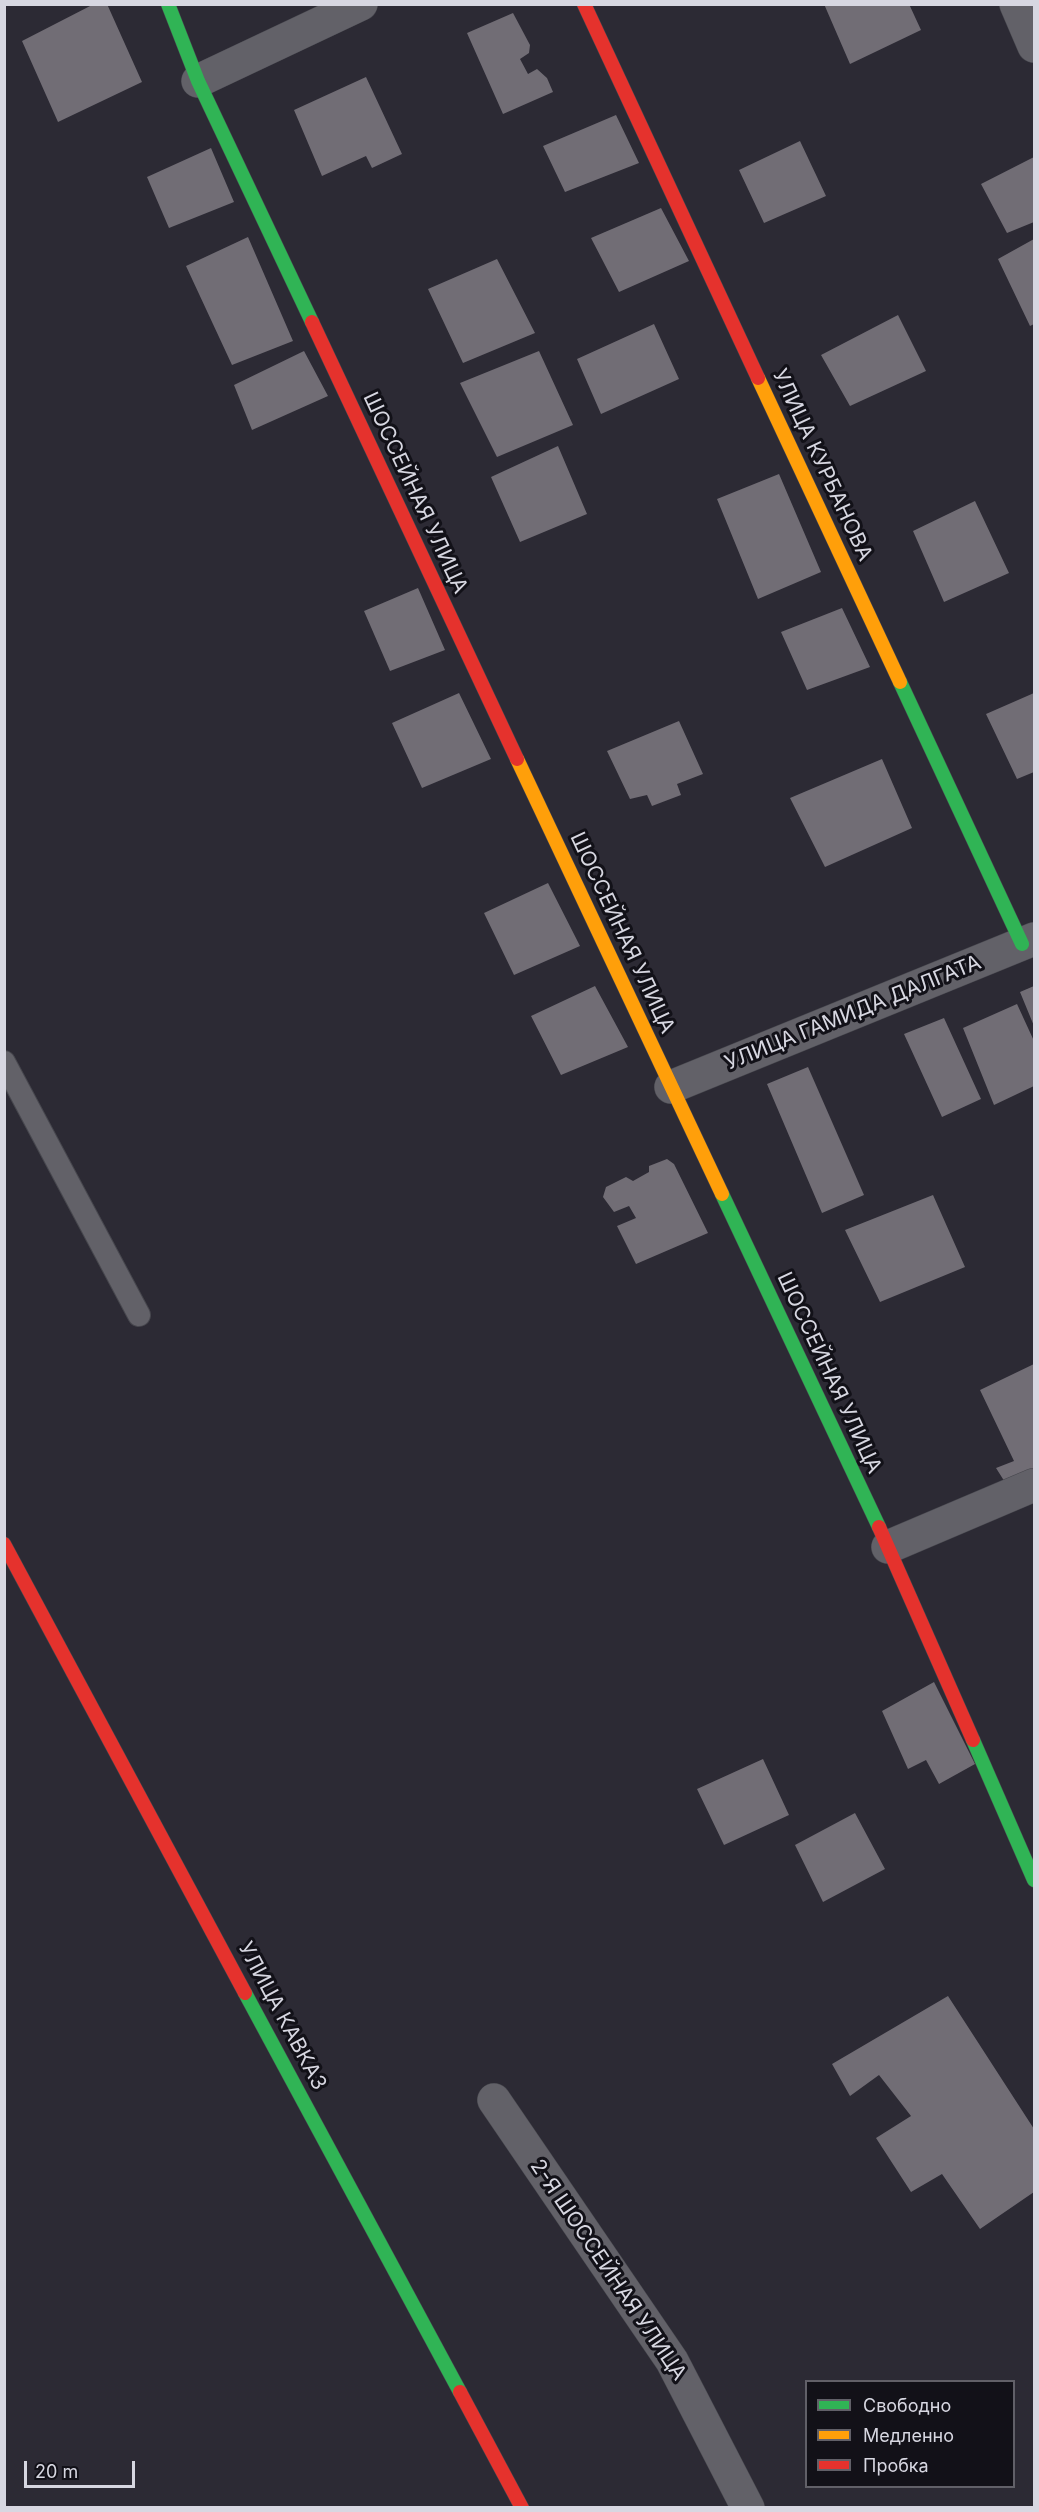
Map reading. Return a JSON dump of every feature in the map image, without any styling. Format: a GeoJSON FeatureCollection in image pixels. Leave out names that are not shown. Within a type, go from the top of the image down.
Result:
{"type":"FeatureCollection","features":[{"type":"Feature","properties":{"kind":"main road","name":"ШОССЕЙНАЯ УЛИЦА"},"geometry":{"type":"LineString","coordinates":[[168,4],[198,81],[888,1547],[1035,1880]]}},
{"type":"Feature","properties":{"kind":"main road","name":"УЛИЦА КУРБАНОВА"},"geometry":{"type":"LineString","coordinates":[[584,4],[1028,941]]}},
{"type":"Feature","properties":{"kind":"main road","name":"УЛИЦА КАВКАЗ"},"geometry":{"type":"LineString","coordinates":[[4,1544],[522,2508]]}},
{"type":"Feature","properties":{"kind":"street"},"geometry":{"type":"LineString","coordinates":[[198,81],[361,4]]}},
{"type":"Feature","properties":{"kind":"street"},"geometry":{"type":"LineString","coordinates":[[1016,4],[1035,46]]}},
{"type":"Feature","properties":{"kind":"street","name":"УЛИЦА ГАМИДА ДАЛГАТА"},"geometry":{"type":"LineString","coordinates":[[671,1087],[1028,941]]}},
{"type":"Feature","properties":{"kind":"street"},"geometry":{"type":"LineString","coordinates":[[888,1547],[1035,1485]]}},
{"type":"Feature","properties":{"kind":"street","name":"2-Я ШОССЕЙНАЯ УЛИЦА"},"geometry":{"type":"LineString","coordinates":[[494,2100],[672,2361],[748,2508]]}},
{"type":"Feature","properties":{"kind":"lane"},"geometry":{"type":"LineString","coordinates":[[4,1062],[140,1315]]}},
{"type":"Feature","properties":{"kind":"building"},"geometry":{"type":"Polygon","coordinates":[[[94,4],[107,4],[142,82],[58,122],[22,41],[94,4]]]}},
{"type":"Feature","properties":{"kind":"building"},"geometry":{"type":"Polygon","coordinates":[[[824,4],[909,4],[921,30],[850,64],[824,4]]]}},
{"type":"Feature","properties":{"kind":"building"},"geometry":{"type":"Polygon","coordinates":[[[513,13],[530,45],[529,53],[520,59],[528,74],[537,69],[547,78],[553,92],[503,114],[467,33],[513,13]]]}},
{"type":"Feature","properties":{"kind":"building"},"geometry":{"type":"Polygon","coordinates":[[[366,77],[402,154],[372,168],[366,156],[322,176],[294,110],[366,77]]]}},
{"type":"Feature","properties":{"kind":"building"},"geometry":{"type":"Polygon","coordinates":[[[616,115],[639,163],[565,192],[543,146],[616,115]]]}},
{"type":"Feature","properties":{"kind":"building"},"geometry":{"type":"Polygon","coordinates":[[[800,141],[826,196],[764,223],[739,170],[800,141]]]}},
{"type":"Feature","properties":{"kind":"building"},"geometry":{"type":"Polygon","coordinates":[[[211,148],[234,202],[169,228],[147,177],[211,148]]]}},
{"type":"Feature","properties":{"kind":"building"},"geometry":{"type":"Polygon","coordinates":[[[1034,157],[1034,222],[1007,233],[981,184],[1034,157]]]}},
{"type":"Feature","properties":{"kind":"building"},"geometry":{"type":"Polygon","coordinates":[[[661,208],[689,261],[619,292],[591,238],[661,208]]]}},
{"type":"Feature","properties":{"kind":"building"},"geometry":{"type":"Polygon","coordinates":[[[248,237],[293,341],[232,365],[186,266],[248,237]]]}},
{"type":"Feature","properties":{"kind":"building"},"geometry":{"type":"Polygon","coordinates":[[[1034,239],[1034,324],[1030,326],[998,259],[1034,239]]]}},
{"type":"Feature","properties":{"kind":"building"},"geometry":{"type":"Polygon","coordinates":[[[497,259],[535,333],[463,363],[428,289],[497,259]]]}},
{"type":"Feature","properties":{"kind":"building"},"geometry":{"type":"Polygon","coordinates":[[[898,315],[926,371],[850,406],[821,355],[898,315]]]}},
{"type":"Feature","properties":{"kind":"building"},"geometry":{"type":"Polygon","coordinates":[[[654,324],[679,379],[601,414],[577,359],[654,324]]]}},
{"type":"Feature","properties":{"kind":"building"},"geometry":{"type":"Polygon","coordinates":[[[304,351],[328,396],[252,430],[234,385],[304,351]]]}},
{"type":"Feature","properties":{"kind":"building"},"geometry":{"type":"Polygon","coordinates":[[[539,351],[573,425],[497,457],[460,383],[539,351]]]}},
{"type":"Feature","properties":{"kind":"building"},"geometry":{"type":"Polygon","coordinates":[[[558,446],[587,514],[520,542],[491,477],[558,446]]]}},
{"type":"Feature","properties":{"kind":"building"},"geometry":{"type":"Polygon","coordinates":[[[779,474],[821,572],[758,599],[717,499],[779,474]]]}},
{"type":"Feature","properties":{"kind":"building"},"geometry":{"type":"Polygon","coordinates":[[[975,501],[1009,573],[944,602],[913,531],[975,501]]]}},
{"type":"Feature","properties":{"kind":"building"},"geometry":{"type":"Polygon","coordinates":[[[418,588],[445,650],[390,671],[364,611],[418,588]]]}},
{"type":"Feature","properties":{"kind":"building"},"geometry":{"type":"Polygon","coordinates":[[[842,608],[870,667],[807,690],[781,632],[842,608]]]}},
{"type":"Feature","properties":{"kind":"building"},"geometry":{"type":"Polygon","coordinates":[[[459,693],[491,759],[422,788],[392,723],[459,693]]]}},
{"type":"Feature","properties":{"kind":"building"},"geometry":{"type":"Polygon","coordinates":[[[1034,693],[1034,772],[1017,779],[986,714],[1034,693]]]}},
{"type":"Feature","properties":{"kind":"building"},"geometry":{"type":"Polygon","coordinates":[[[679,721],[703,774],[677,784],[681,795],[652,806],[647,795],[630,799],[607,751],[679,721]]]}},
{"type":"Feature","properties":{"kind":"building"},"geometry":{"type":"Polygon","coordinates":[[[882,759],[912,828],[825,867],[790,798],[882,759]]]}},
{"type":"Feature","properties":{"kind":"building"},"geometry":{"type":"Polygon","coordinates":[[[548,883],[580,946],[514,975],[484,913],[548,883]]]}},
{"type":"Feature","properties":{"kind":"building"},"geometry":{"type":"Polygon","coordinates":[[[595,986],[628,1047],[561,1075],[531,1016],[595,986]]]}},
{"type":"Feature","properties":{"kind":"building"},"geometry":{"type":"Polygon","coordinates":[[[1034,986],[1034,1026],[1020,992],[1034,986]]]}},
{"type":"Feature","properties":{"kind":"building"},"geometry":{"type":"Polygon","coordinates":[[[1017,1004],[1034,1041],[1034,1086],[994,1105],[963,1028],[1017,1004]]]}},
{"type":"Feature","properties":{"kind":"building"},"geometry":{"type":"Polygon","coordinates":[[[944,1018],[981,1099],[942,1117],[904,1034],[944,1018]]]}},
{"type":"Feature","properties":{"kind":"building"},"geometry":{"type":"Polygon","coordinates":[[[808,1067],[864,1195],[822,1213],[767,1084],[808,1067]]]}},
{"type":"Feature","properties":{"kind":"building"},"geometry":{"type":"Polygon","coordinates":[[[667,1159],[674,1164],[708,1233],[636,1264],[617,1226],[636,1218],[629,1206],[614,1212],[603,1197],[606,1187],[626,1177],[633,1181],[649,1172],[649,1166],[667,1159]]]}},
{"type":"Feature","properties":{"kind":"building"},"geometry":{"type":"Polygon","coordinates":[[[933,1195],[965,1267],[880,1302],[845,1230],[933,1195]]]}},
{"type":"Feature","properties":{"kind":"building"},"geometry":{"type":"Polygon","coordinates":[[[1034,1364],[1034,1475],[1008,1487],[996,1468],[1014,1461],[980,1390],[1034,1364]]]}},
{"type":"Feature","properties":{"kind":"building"},"geometry":{"type":"Polygon","coordinates":[[[934,1682],[975,1764],[939,1784],[926,1760],[908,1769],[882,1711],[934,1682]]]}},
{"type":"Feature","properties":{"kind":"building"},"geometry":{"type":"Polygon","coordinates":[[[763,1759],[789,1815],[724,1845],[697,1789],[763,1759]]]}},
{"type":"Feature","properties":{"kind":"building"},"geometry":{"type":"Polygon","coordinates":[[[855,1813],[885,1869],[823,1902],[795,1845],[855,1813]]]}},
{"type":"Feature","properties":{"kind":"building"},"geometry":{"type":"Polygon","coordinates":[[[948,1996],[1034,2129],[1034,2192],[980,2229],[942,2174],[911,2192],[876,2138],[911,2116],[879,2075],[850,2096],[832,2064],[948,1996]]]}},
{"type":"Feature","properties":{"kind":"traffic: fast"},"geometry":{"type":"LineString","coordinates":[[168,4],[198,81],[312,322]]}},
{"type":"Feature","properties":{"kind":"traffic: fast"},"geometry":{"type":"LineString","coordinates":[[900,682],[1022,944]]}},
{"type":"Feature","properties":{"kind":"traffic: fast"},"geometry":{"type":"LineString","coordinates":[[722,1194],[879,1527]]}},
{"type":"Feature","properties":{"kind":"traffic: fast"},"geometry":{"type":"LineString","coordinates":[[973,1740],[1034,1880]]}},
{"type":"Feature","properties":{"kind":"traffic: fast"},"geometry":{"type":"LineString","coordinates":[[245,1993],[460,2392]]}},
{"type":"Feature","properties":{"kind":"traffic: slow"},"geometry":{"type":"LineString","coordinates":[[758,378],[900,682]]}},
{"type":"Feature","properties":{"kind":"traffic: slow"},"geometry":{"type":"LineString","coordinates":[[517,759],[722,1194]]}},
{"type":"Feature","properties":{"kind":"traffic: jam"},"geometry":{"type":"LineString","coordinates":[[584,4],[758,378]]}},
{"type":"Feature","properties":{"kind":"traffic: jam"},"geometry":{"type":"LineString","coordinates":[[312,322],[517,759]]}},
{"type":"Feature","properties":{"kind":"traffic: jam"},"geometry":{"type":"LineString","coordinates":[[879,1527],[973,1740]]}},
{"type":"Feature","properties":{"kind":"traffic: jam"},"geometry":{"type":"LineString","coordinates":[[4,1544],[245,1993]]}},
{"type":"Feature","properties":{"kind":"traffic: jam"},"geometry":{"type":"LineString","coordinates":[[460,2392],[522,2508]]}}]}
